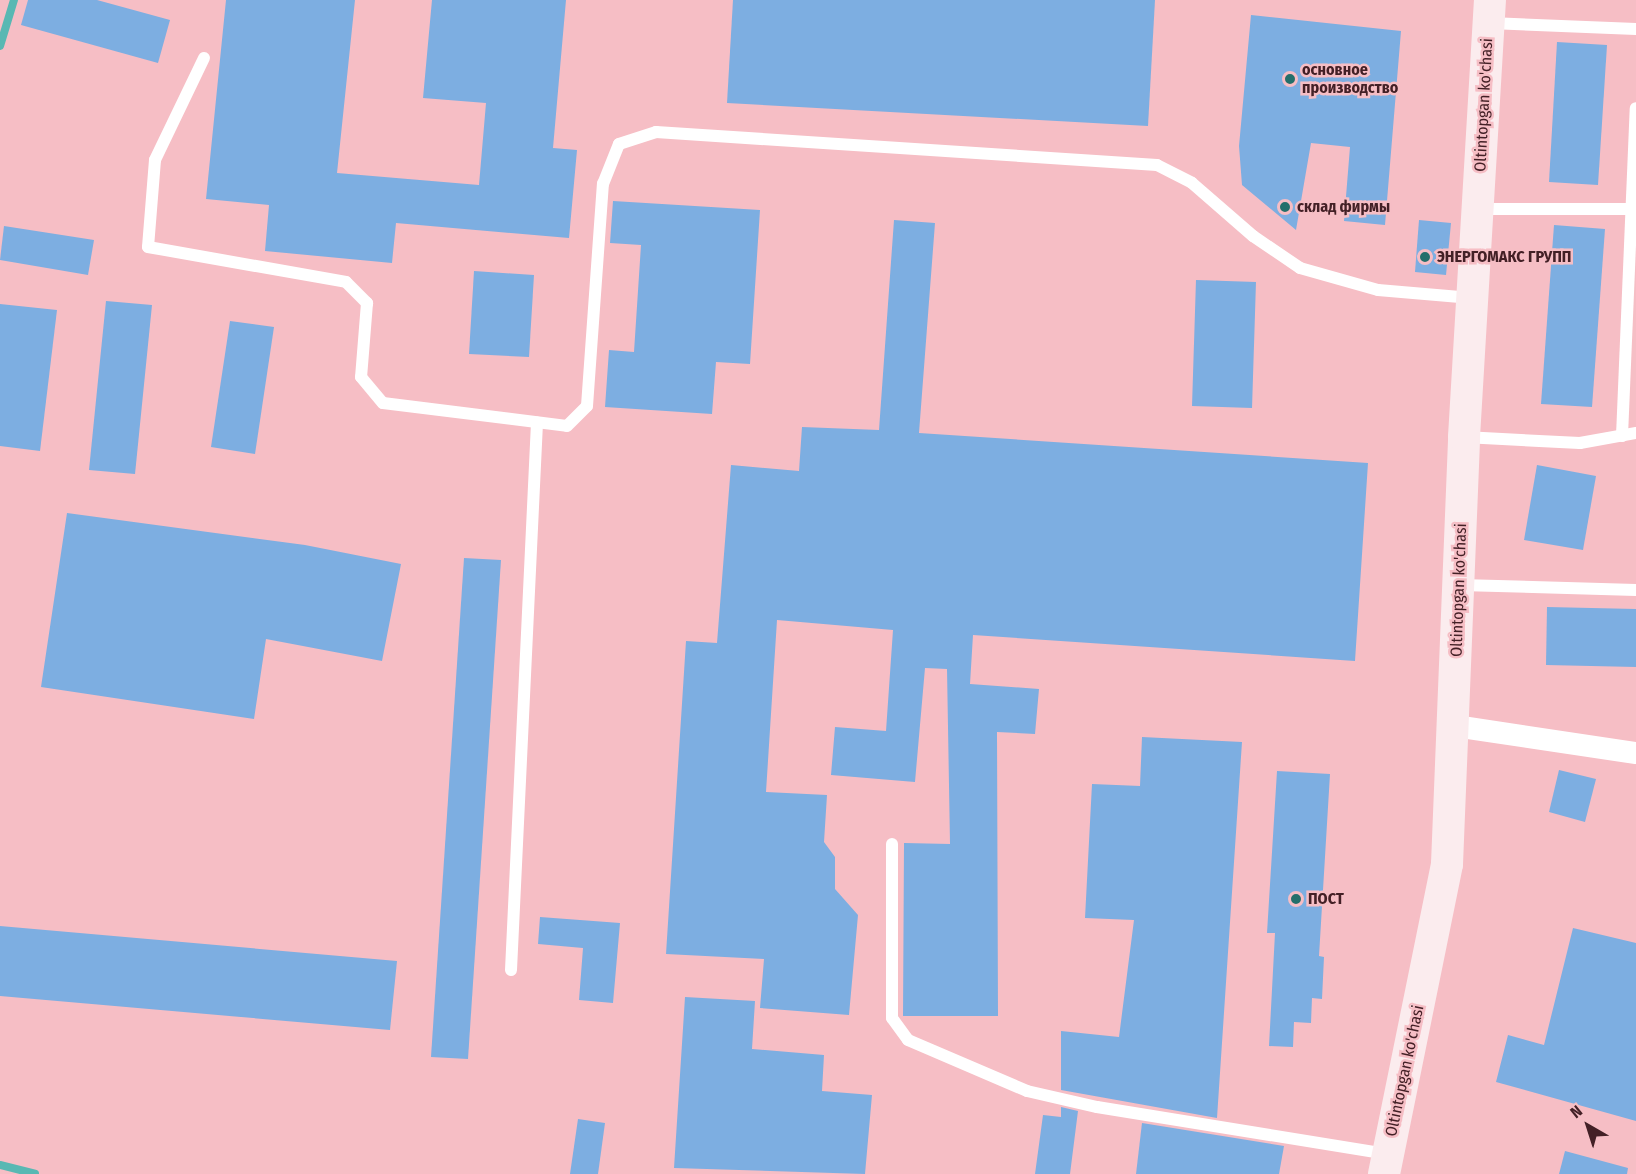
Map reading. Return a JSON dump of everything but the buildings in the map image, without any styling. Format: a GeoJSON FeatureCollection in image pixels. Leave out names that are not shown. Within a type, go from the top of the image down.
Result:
{"type":"FeatureCollection","features":[{"type":"Feature","properties":{"kind":"street","name":"Oltintopgan ko'chasi"},"geometry":{"type":"LineString","coordinates":[[1386,1164],[1448,864],[1455,726],[1464,437],[1490,11]]}},
{"type":"Feature","properties":{"kind":"street"},"geometry":{"type":"LineString","coordinates":[[1455,726],[1636,753]]}},
{"type":"Feature","properties":{"kind":"lane"},"geometry":{"type":"LineString","coordinates":[[1490,11],[1636,29]]}},
{"type":"Feature","properties":{"kind":"lane"},"geometry":{"type":"LineString","coordinates":[[204,58],[155,160],[148,247],[345,282],[366,303],[361,377],[383,403],[567,426],[587,406],[603,184],[619,144],[656,132],[1157,165],[1192,183],[1253,236],[1300,268],[1378,290],[1473,298]]}},
{"type":"Feature","properties":{"kind":"lane"},"geometry":{"type":"LineString","coordinates":[[1622,436],[1636,108]]}},
{"type":"Feature","properties":{"kind":"lane"},"geometry":{"type":"LineString","coordinates":[[1478,209],[1632,209]]}},
{"type":"Feature","properties":{"kind":"lane"},"geometry":{"type":"LineString","coordinates":[[511,970],[537,423]]}},
{"type":"Feature","properties":{"kind":"lane"},"geometry":{"type":"LineString","coordinates":[[1464,437],[1580,443],[1636,434]]}},
{"type":"Feature","properties":{"kind":"lane"},"geometry":{"type":"LineString","coordinates":[[1460,585],[1636,590]]}},
{"type":"Feature","properties":{"kind":"lane"},"geometry":{"type":"LineString","coordinates":[[892,844],[892,1018],[908,1040],[1026,1091],[1386,1164]]}},
{"type":"Feature","properties":{"kind":"waterway"},"geometry":{"type":"LineString","coordinates":[[0,46],[14,0]]}},
{"type":"Feature","properties":{"kind":"waterway"},"geometry":{"type":"LineString","coordinates":[[0,1165],[35,1174]]}},
{"type":"Feature","properties":{"kind":"place","name":"основное производство"},"geometry":{"type":"Point","coordinates":[1290,79]}},
{"type":"Feature","properties":{"kind":"place","name":"склад фирмы"},"geometry":{"type":"Point","coordinates":[1285,207]}},
{"type":"Feature","properties":{"kind":"place","name":"ЭНЕРГОМАКС ГРУПП"},"geometry":{"type":"Point","coordinates":[1425,257]}},
{"type":"Feature","properties":{"kind":"place","name":"ПОСТ"},"geometry":{"type":"Point","coordinates":[1296,899]}}]}
